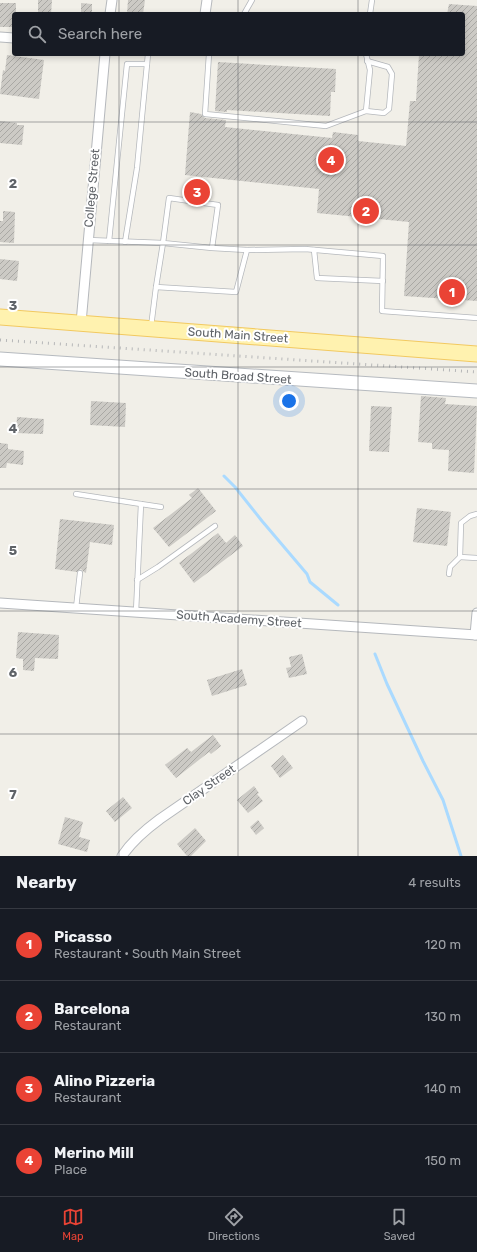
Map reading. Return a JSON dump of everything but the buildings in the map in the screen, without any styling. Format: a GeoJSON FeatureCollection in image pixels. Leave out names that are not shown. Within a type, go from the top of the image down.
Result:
{"type":"FeatureCollection","features":[{"type":"Feature","properties":{"kind":"main road","name":"South Main Street"},"geometry":{"type":"LineString","coordinates":[[0,317],[81,322],[150,329],[477,354]]}},
{"type":"Feature","properties":{"kind":"street"},"geometry":{"type":"LineString","coordinates":[[110,12],[112,0]]}},
{"type":"Feature","properties":{"kind":"street"},"geometry":{"type":"LineString","coordinates":[[205,12],[207,0]]}},
{"type":"Feature","properties":{"kind":"street"},"geometry":{"type":"LineString","coordinates":[[0,37],[12,38]]}},
{"type":"Feature","properties":{"kind":"street","name":"College Street"},"geometry":{"type":"LineString","coordinates":[[81,322],[104,56]]}},
{"type":"Feature","properties":{"kind":"street","name":"South Broad Street"},"geometry":{"type":"LineString","coordinates":[[0,359],[477,391]]}},
{"type":"Feature","properties":{"kind":"street","name":"South Academy Street"},"geometry":{"type":"LineString","coordinates":[[0,603],[476,635]]}},
{"type":"Feature","properties":{"kind":"street"},"geometry":{"type":"LineString","coordinates":[[476,635],[477,613]]}},
{"type":"Feature","properties":{"kind":"street","name":"Clay Street"},"geometry":{"type":"LineString","coordinates":[[122,856],[139,835],[160,819],[302,721]]}},
{"type":"Feature","properties":{"kind":"lane"},"geometry":{"type":"LineString","coordinates":[[245,12],[252,0]]}},
{"type":"Feature","properties":{"kind":"lane"},"geometry":{"type":"LineString","coordinates":[[370,12],[372,0]]}},
{"type":"Feature","properties":{"kind":"lane"},"geometry":{"type":"LineString","coordinates":[[125,242],[137,168],[148,56]]}},
{"type":"Feature","properties":{"kind":"lane"},"geometry":{"type":"LineString","coordinates":[[209,56],[205,114],[326,126],[366,111],[384,113],[389,109],[392,74],[388,67],[367,61]]}},
{"type":"Feature","properties":{"kind":"lane"},"geometry":{"type":"LineString","coordinates":[[366,56],[370,70],[366,111]]}},
{"type":"Feature","properties":{"kind":"lane"},"geometry":{"type":"LineString","coordinates":[[109,241],[127,64],[147,64]]}},
{"type":"Feature","properties":{"kind":"lane"},"geometry":{"type":"LineString","coordinates":[[150,329],[169,198],[218,205],[212,248]]}},
{"type":"Feature","properties":{"kind":"lane"},"geometry":{"type":"LineString","coordinates":[[87,240],[163,243],[247,250],[305,249],[383,256],[382,311],[477,318]]}},
{"type":"Feature","properties":{"kind":"lane"},"geometry":{"type":"LineString","coordinates":[[156,287],[236,292],[247,250]]}},
{"type":"Feature","properties":{"kind":"lane"},"geometry":{"type":"LineString","coordinates":[[314,250],[317,278],[383,282]]}},
{"type":"Feature","properties":{"kind":"lane"},"geometry":{"type":"LineString","coordinates":[[76,494],[161,507]]}},
{"type":"Feature","properties":{"kind":"lane"},"geometry":{"type":"LineString","coordinates":[[136,612],[141,504]]}},
{"type":"Feature","properties":{"kind":"lane"},"geometry":{"type":"LineString","coordinates":[[449,574],[450,567],[460,557],[461,523],[470,516],[477,514]]}},
{"type":"Feature","properties":{"kind":"lane"},"geometry":{"type":"LineString","coordinates":[[137,580],[158,567],[215,526]]}},
{"type":"Feature","properties":{"kind":"lane"},"geometry":{"type":"LineString","coordinates":[[460,557],[477,558]]}},
{"type":"Feature","properties":{"kind":"lane"},"geometry":{"type":"LineString","coordinates":[[76,608],[80,573]]}},
{"type":"Feature","properties":{"kind":"waterway"},"geometry":{"type":"LineString","coordinates":[[224,476],[235,487],[307,574],[310,582],[338,605]]}},
{"type":"Feature","properties":{"kind":"waterway"},"geometry":{"type":"LineString","coordinates":[[375,654],[387,684],[443,800],[461,856]]}},
{"type":"Feature","properties":{"kind":"railway"},"geometry":{"type":"LineString","coordinates":[[0,340],[477,372]]}},
{"type":"Feature","properties":{"kind":"place","name":"Merino Mill"},"geometry":{"type":"Point","coordinates":[331,160]}},
{"type":"Feature","properties":{"kind":"place","name":"Alino Pizzeria"},"geometry":{"type":"Point","coordinates":[197,192]}},
{"type":"Feature","properties":{"kind":"place","name":"Barcelona"},"geometry":{"type":"Point","coordinates":[366,211]}},
{"type":"Feature","properties":{"kind":"place","name":"Picasso"},"geometry":{"type":"Point","coordinates":[452,292]}}]}
